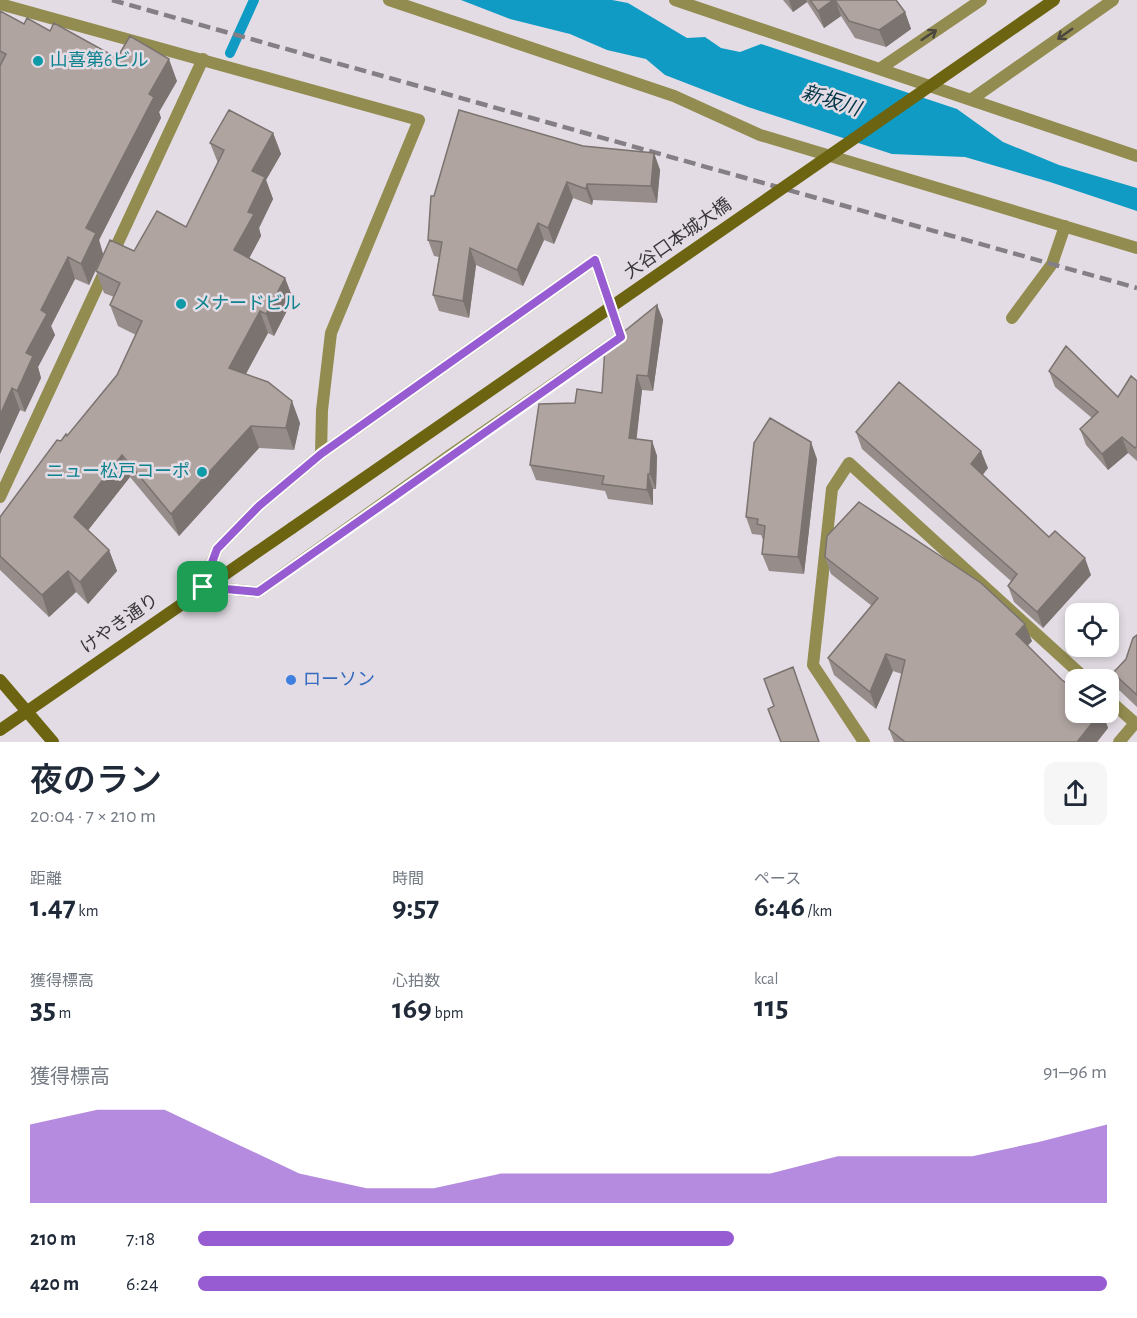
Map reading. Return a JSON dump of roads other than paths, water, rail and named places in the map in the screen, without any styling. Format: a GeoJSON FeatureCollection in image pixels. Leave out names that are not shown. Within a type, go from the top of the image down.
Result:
{"type":"FeatureCollection","features":[{"type":"Feature","properties":{"kind":"street"},"geometry":{"type":"LineString","coordinates":[[389,0],[674,96],[760,135],[1137,248]]}},
{"type":"Feature","properties":{"kind":"street"},"geometry":{"type":"LineString","coordinates":[[675,0],[1137,156]]}},
{"type":"Feature","properties":{"kind":"street"},"geometry":{"type":"LineString","coordinates":[[881,68],[981,0]]}},
{"type":"Feature","properties":{"kind":"street","name":"大谷口本城大橋"},"geometry":{"type":"LineString","coordinates":[[292,528],[1054,0]]}},
{"type":"Feature","properties":{"kind":"street"},"geometry":{"type":"LineString","coordinates":[[972,99],[1113,0]]}},
{"type":"Feature","properties":{"kind":"street"},"geometry":{"type":"LineString","coordinates":[[0,4],[419,120],[331,333],[322,410],[321,454]]}},
{"type":"Feature","properties":{"kind":"street"},"geometry":{"type":"LineString","coordinates":[[0,497],[203,59]]}},
{"type":"Feature","properties":{"kind":"street"},"geometry":{"type":"LineString","coordinates":[[1012,318],[1052,264],[1065,226]]}},
{"type":"Feature","properties":{"kind":"street"},"geometry":{"type":"LineString","coordinates":[[595,260],[621,337],[258,592],[203,587],[217,549],[259,506],[321,454],[595,260]]}},
{"type":"Feature","properties":{"kind":"street"},"geometry":{"type":"LineString","coordinates":[[864,742],[813,665],[832,489],[849,463],[1075,669]]}},
{"type":"Feature","properties":{"kind":"street","name":"けやき通り"},"geometry":{"type":"LineString","coordinates":[[0,730],[203,587],[292,528]]}},
{"type":"Feature","properties":{"kind":"street"},"geometry":{"type":"LineString","coordinates":[[0,680],[53,742]]}},
{"type":"Feature","properties":{"kind":"street"},"geometry":{"type":"LineString","coordinates":[[1119,709],[1135,723],[1119,742]]}},
{"type":"Feature","properties":{"kind":"water","name":"新坂川"},"geometry":{"type":"Polygon","coordinates":[[[461,0],[612,0],[628,3],[687,38],[705,37],[721,48],[740,52],[761,44],[957,109],[1003,142],[1059,165],[1137,188],[1137,211],[965,157],[892,154],[748,107],[665,75],[646,59],[607,50],[570,34],[510,19],[461,0]]]}},
{"type":"Feature","properties":{"kind":"waterway"},"geometry":{"type":"LineString","coordinates":[[230,53],[254,0]]}},
{"type":"Feature","properties":{"kind":"railway"},"geometry":{"type":"LineString","coordinates":[[112,0],[1137,288]]}},
{"type":"Feature","properties":{"kind":"place","name":"山喜第6ビル"},"geometry":{"type":"Point","coordinates":[38,61]}},
{"type":"Feature","properties":{"kind":"place","name":"メナードビル"},"geometry":{"type":"Point","coordinates":[181,304]}},
{"type":"Feature","properties":{"kind":"place","name":"ニュー松戸コーポ"},"geometry":{"type":"Point","coordinates":[202,472]}},
{"type":"Feature","properties":{"kind":"place","name":"ローソン"},"geometry":{"type":"Point","coordinates":[291,680]}}]}
